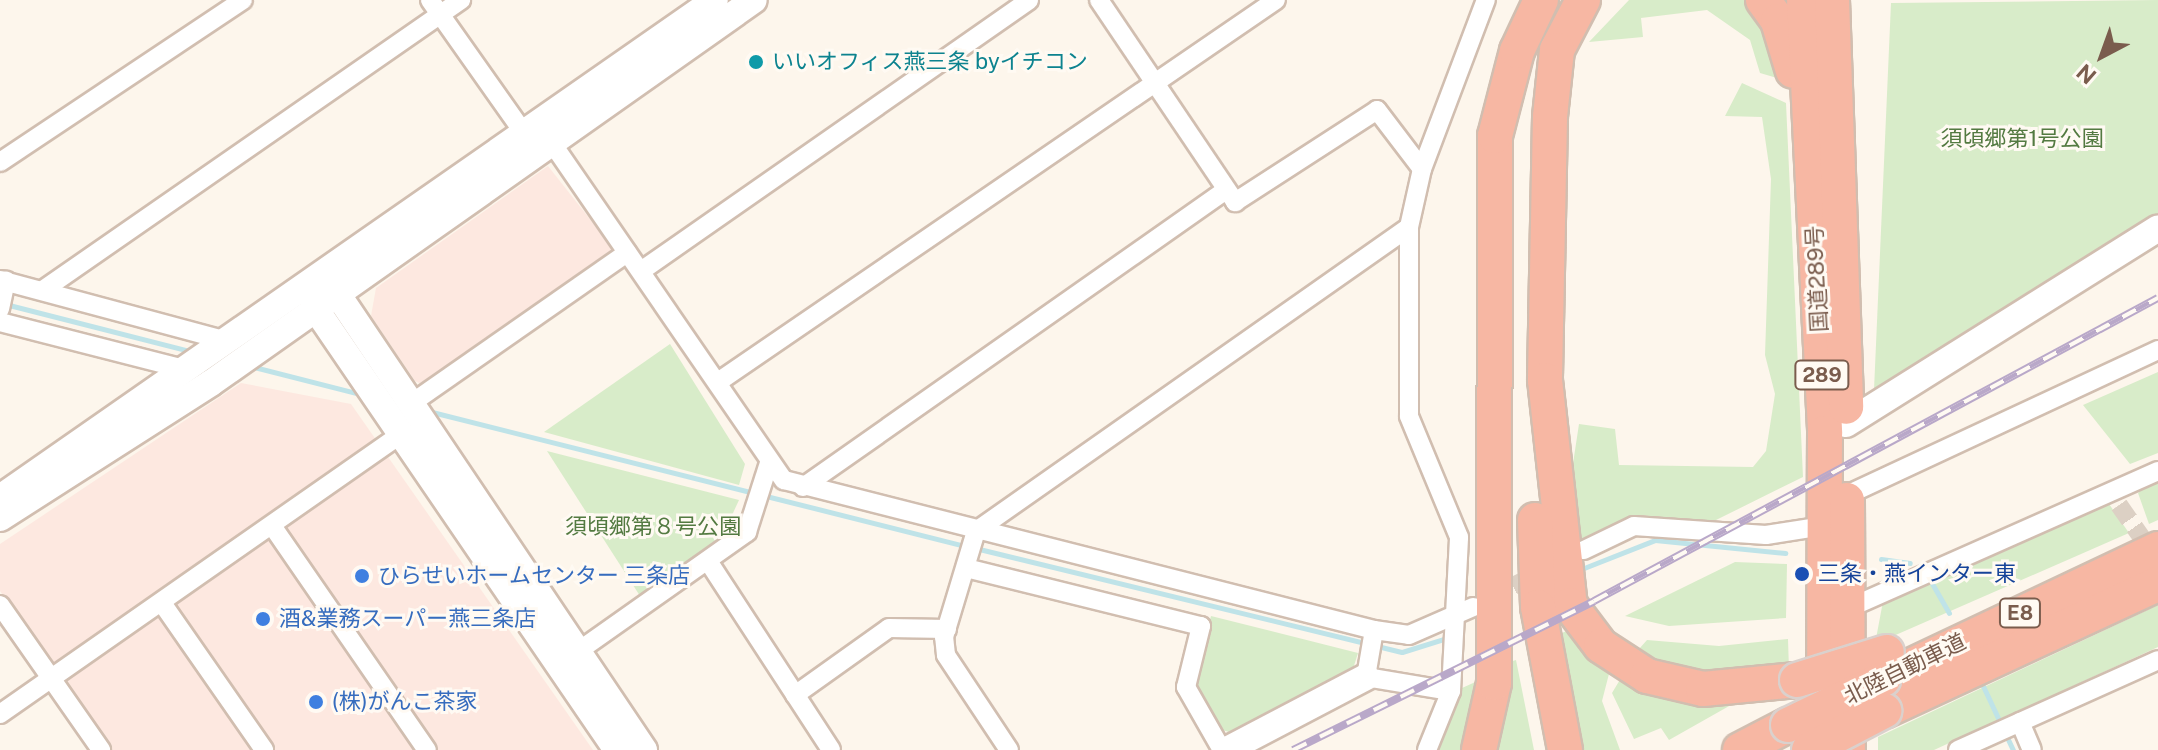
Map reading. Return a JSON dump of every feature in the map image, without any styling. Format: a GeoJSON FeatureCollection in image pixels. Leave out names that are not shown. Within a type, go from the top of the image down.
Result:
{"type":"FeatureCollection","features":[{"type":"Feature","properties":{"kind":"highway"},"geometry":{"type":"LineString","coordinates":[[1479,750],[1494,683],[1489,382],[1495,136],[1501,57],[1518,0]]}},
{"type":"Feature","properties":{"kind":"highway"},"geometry":{"type":"LineString","coordinates":[[1495,136],[1517,51],[1541,0]]}},
{"type":"Feature","properties":{"kind":"highway"},"geometry":{"type":"LineString","coordinates":[[1565,750],[1538,607],[1535,498],[1545,380],[1552,82],[1557,50],[1583,0]]}},
{"type":"Feature","properties":{"kind":"highway"},"geometry":{"type":"LineString","coordinates":[[1552,82],[1575,32],[1602,0]]}},
{"type":"Feature","properties":{"kind":"highway"},"geometry":{"type":"LineString","coordinates":[[1763,0],[1787,44],[1813,214]]}},
{"type":"Feature","properties":{"kind":"highway","name":"国道289号"},"geometry":{"type":"LineString","coordinates":[[1804,0],[1824,526],[1824,750]]}},
{"type":"Feature","properties":{"kind":"highway","name":"国道289号"},"geometry":{"type":"LineString","coordinates":[[1832,0],[1846,424],[1848,750]]}},
{"type":"Feature","properties":{"kind":"highway"},"geometry":{"type":"LineString","coordinates":[[1545,380],[1561,576],[1585,628],[1622,662],[1674,683],[1739,689],[1797,680],[1885,680],[2158,541]]}},
{"type":"Feature","properties":{"kind":"highway"},"geometry":{"type":"LineString","coordinates":[[1489,382],[1547,750]]}},
{"type":"Feature","properties":{"kind":"highway","name":"北陸自動車道"},"geometry":{"type":"LineString","coordinates":[[1740,750],[1799,738],[1885,680],[2158,549]]}},
{"type":"Feature","properties":{"kind":"highway","name":"北陸自動車道"},"geometry":{"type":"LineString","coordinates":[[1885,680],[2158,584]]}},
{"type":"Feature","properties":{"kind":"street"},"geometry":{"type":"LineString","coordinates":[[0,162],[243,0]]}},
{"type":"Feature","properties":{"kind":"street"},"geometry":{"type":"LineString","coordinates":[[43,290],[435,6],[461,0]]}},
{"type":"Feature","properties":{"kind":"street"},"geometry":{"type":"LineString","coordinates":[[0,518],[200,376],[228,341],[310,281],[715,0]]}},
{"type":"Feature","properties":{"kind":"street"},"geometry":{"type":"LineString","coordinates":[[0,498],[200,376],[252,354],[550,140],[754,0]]}},
{"type":"Feature","properties":{"kind":"street"},"geometry":{"type":"LineString","coordinates":[[641,271],[1029,0]]}},
{"type":"Feature","properties":{"kind":"street"},"geometry":{"type":"LineString","coordinates":[[1099,0],[1235,202],[1377,110],[1422,169]]}},
{"type":"Feature","properties":{"kind":"street"},"geometry":{"type":"LineString","coordinates":[[718,382],[1276,0]]}},
{"type":"Feature","properties":{"kind":"street"},"geometry":{"type":"LineString","coordinates":[[1427,750],[1451,691],[1455,653],[1450,621],[1459,537],[1409,416],[1409,227],[1422,169],[1486,0]]}},
{"type":"Feature","properties":{"kind":"street"},"geometry":{"type":"LineString","coordinates":[[435,6],[523,132],[550,140],[718,382],[769,463],[803,487],[971,549],[1201,626],[1186,687],[1225,750],[1367,668],[1451,691]]}},
{"type":"Feature","properties":{"kind":"street"},"geometry":{"type":"LineString","coordinates":[[803,487],[1226,190]]}},
{"type":"Feature","properties":{"kind":"street"},"geometry":{"type":"LineString","coordinates":[[1009,750],[946,655],[947,629],[971,549],[1409,227]]}},
{"type":"Feature","properties":{"kind":"street"},"geometry":{"type":"LineString","coordinates":[[1846,424],[2158,228]]}},
{"type":"Feature","properties":{"kind":"street"},"geometry":{"type":"LineString","coordinates":[[0,714],[273,527],[406,412],[627,253]]}},
{"type":"Feature","properties":{"kind":"street"},"geometry":{"type":"LineString","coordinates":[[310,281],[406,412],[567,659],[617,750]]}},
{"type":"Feature","properties":{"kind":"street"},"geometry":{"type":"LineString","coordinates":[[3,290],[43,290],[228,341]]}},
{"type":"Feature","properties":{"kind":"street"},"geometry":{"type":"LineString","coordinates":[[326,300],[369,386],[406,412]]}},
{"type":"Feature","properties":{"kind":"street"},"geometry":{"type":"LineString","coordinates":[[0,322],[200,376]]}},
{"type":"Feature","properties":{"kind":"street"},"geometry":{"type":"LineString","coordinates":[[1847,495],[2158,350]]}},
{"type":"Feature","properties":{"kind":"street"},"geometry":{"type":"LineString","coordinates":[[567,659],[747,532],[769,463]]}},
{"type":"Feature","properties":{"kind":"street"},"geometry":{"type":"LineString","coordinates":[[1849,608],[2115,500],[2158,471]]}},
{"type":"Feature","properties":{"kind":"street"},"geometry":{"type":"LineString","coordinates":[[1584,550],[1634,526],[1766,535],[1824,526]]}},
{"type":"Feature","properties":{"kind":"street"},"geometry":{"type":"LineString","coordinates":[[273,527],[427,750]]}},
{"type":"Feature","properties":{"kind":"street"},"geometry":{"type":"LineString","coordinates":[[971,549],[1374,633],[1409,635],[1450,621],[1473,607]]}},
{"type":"Feature","properties":{"kind":"street"},"geometry":{"type":"LineString","coordinates":[[708,561],[831,750]]}},
{"type":"Feature","properties":{"kind":"street"},"geometry":{"type":"LineString","coordinates":[[162,603],[264,750]]}},
{"type":"Feature","properties":{"kind":"street"},"geometry":{"type":"LineString","coordinates":[[0,605],[101,750]]}},
{"type":"Feature","properties":{"kind":"street"},"geometry":{"type":"LineString","coordinates":[[795,695],[889,628],[947,629]]}},
{"type":"Feature","properties":{"kind":"street"},"geometry":{"type":"LineString","coordinates":[[1367,668],[1374,633]]}},
{"type":"Feature","properties":{"kind":"street"},"geometry":{"type":"LineString","coordinates":[[567,659],[644,750]]}},
{"type":"Feature","properties":{"kind":"street"},"geometry":{"type":"LineString","coordinates":[[1958,750],[2158,660]]}},
{"type":"Feature","properties":{"kind":"street"},"geometry":{"type":"LineString","coordinates":[[2015,725],[2032,750]]}},
{"type":"Feature","properties":{"kind":"shaded area"},"geometry":{"type":"Polygon","coordinates":[[[548,166],[612,247],[611,257],[425,386],[415,381],[371,316],[376,288],[548,166]]]}},
{"type":"Feature","properties":{"kind":"shaded area"},"geometry":{"type":"Polygon","coordinates":[[[241,383],[351,404],[593,750],[110,750],[0,591],[0,544],[241,383]]]}},
{"type":"Feature","properties":{"kind":"green space"},"geometry":{"type":"Polygon","coordinates":[[[1629,0],[1744,0],[1764,23],[1777,78],[1760,73],[1750,40],[1707,10],[1641,18],[1643,37],[1589,42],[1629,0]]]}},
{"type":"Feature","properties":{"kind":"green space","name":"須頃郷第1号公園"},"geometry":{"type":"Polygon","coordinates":[[[2158,0],[2158,216],[1874,390],[1891,3],[2158,0]]]}},
{"type":"Feature","properties":{"kind":"green space"},"geometry":{"type":"Polygon","coordinates":[[[1742,83],[1786,103],[1803,477],[1714,521],[1636,515],[1572,543],[1567,503],[1579,424],[1615,429],[1619,465],[1753,467],[1766,451],[1775,394],[1765,355],[1771,179],[1762,117],[1725,116],[1742,83]]]}},
{"type":"Feature","properties":{"kind":"green space"},"geometry":{"type":"Polygon","coordinates":[[[670,344],[745,464],[739,485],[544,432],[670,344]]]}},
{"type":"Feature","properties":{"kind":"green space"},"geometry":{"type":"Polygon","coordinates":[[[2158,372],[2158,453],[2130,464],[2083,405],[2158,372]]]}},
{"type":"Feature","properties":{"kind":"green space","name":"須頃郷第８号公園"},"geometry":{"type":"Polygon","coordinates":[[[547,451],[739,500],[722,537],[640,596],[547,451]]]}},
{"type":"Feature","properties":{"kind":"green space"},"geometry":{"type":"Polygon","coordinates":[[[2158,476],[2158,520],[2149,524],[2138,493],[2158,476]]]}},
{"type":"Feature","properties":{"kind":"green space"},"geometry":{"type":"Polygon","coordinates":[[[2107,501],[2129,533],[1875,644],[1884,596],[2107,501]]]}},
{"type":"Feature","properties":{"kind":"green space"},"geometry":{"type":"Polygon","coordinates":[[[1735,562],[1787,564],[1786,618],[1669,626],[1625,616],[1735,562]]]}},
{"type":"Feature","properties":{"kind":"green space"},"geometry":{"type":"Polygon","coordinates":[[[2158,605],[2158,647],[1934,750],[1878,750],[1878,737],[2158,605]]]}},
{"type":"Feature","properties":{"kind":"green space"},"geometry":{"type":"Polygon","coordinates":[[[1211,616],[1358,653],[1353,669],[1229,732],[1219,729],[1194,685],[1211,616]]]}},
{"type":"Feature","properties":{"kind":"green space"},"geometry":{"type":"Polygon","coordinates":[[[1571,629],[1610,670],[1602,701],[1620,750],[1577,750],[1553,637],[1571,629]]]}},
{"type":"Feature","properties":{"kind":"green space"},"geometry":{"type":"Polygon","coordinates":[[[1788,639],[1789,670],[1738,680],[1631,658],[1647,640],[1719,646],[1788,639]]]}},
{"type":"Feature","properties":{"kind":"green space"},"geometry":{"type":"Polygon","coordinates":[[[1516,660],[1534,750],[1491,750],[1503,664],[1516,660]]]}},
{"type":"Feature","properties":{"kind":"green space"},"geometry":{"type":"Polygon","coordinates":[[[1621,678],[1738,701],[1669,740],[1661,728],[1634,739],[1612,693],[1621,678]]]}},
{"type":"Feature","properties":{"kind":"green space"},"geometry":{"type":"Polygon","coordinates":[[[1482,679],[1466,750],[1439,750],[1462,688],[1482,679]]]}},
{"type":"Feature","properties":{"kind":"waterway"},"geometry":{"type":"LineString","coordinates":[[5,304],[193,352]]}},
{"type":"Feature","properties":{"kind":"waterway"},"geometry":{"type":"LineString","coordinates":[[250,366],[364,395]]}},
{"type":"Feature","properties":{"kind":"waterway"},"geometry":{"type":"LineString","coordinates":[[428,411],[965,546]]}},
{"type":"Feature","properties":{"kind":"waterway"},"geometry":{"type":"LineString","coordinates":[[1584,568],[1655,540],[1785,553]]}},
{"type":"Feature","properties":{"kind":"waterway"},"geometry":{"type":"LineString","coordinates":[[975,548],[1402,652],[1450,637]]}},
{"type":"Feature","properties":{"kind":"waterway"},"geometry":{"type":"LineString","coordinates":[[1881,559],[1910,563]]}},
{"type":"Feature","properties":{"kind":"waterway"},"geometry":{"type":"LineString","coordinates":[[1930,580],[1949,613]]}},
{"type":"Feature","properties":{"kind":"waterway"},"geometry":{"type":"LineString","coordinates":[[1983,686],[2013,750]]}},
{"type":"Feature","properties":{"kind":"tunnel"},"geometry":{"type":"LineString","coordinates":[[2119,505],[2154,555]]}},
{"type":"Feature","properties":{"kind":"tunnel"},"geometry":{"type":"LineString","coordinates":[[1489,598],[1541,572]]}},
{"type":"Feature","properties":{"kind":"railway"},"geometry":{"type":"LineString","coordinates":[[1293,750],[1594,601],[2158,298]]}},
{"type":"Feature","properties":{"kind":"place","name":"いいオフィス燕三条 byイチコン"},"geometry":{"type":"Point","coordinates":[756,62]}},
{"type":"Feature","properties":{"kind":"place","name":"三条・燕インター東"},"geometry":{"type":"Point","coordinates":[1802,574]}},
{"type":"Feature","properties":{"kind":"place","name":"ひらせいホームセンター 三条店"},"geometry":{"type":"Point","coordinates":[362,576]}},
{"type":"Feature","properties":{"kind":"place","name":"酒&業務スーパー燕三条店"},"geometry":{"type":"Point","coordinates":[263,619]}},
{"type":"Feature","properties":{"kind":"place","name":"(株)がんこ茶家"},"geometry":{"type":"Point","coordinates":[316,702]}}]}
